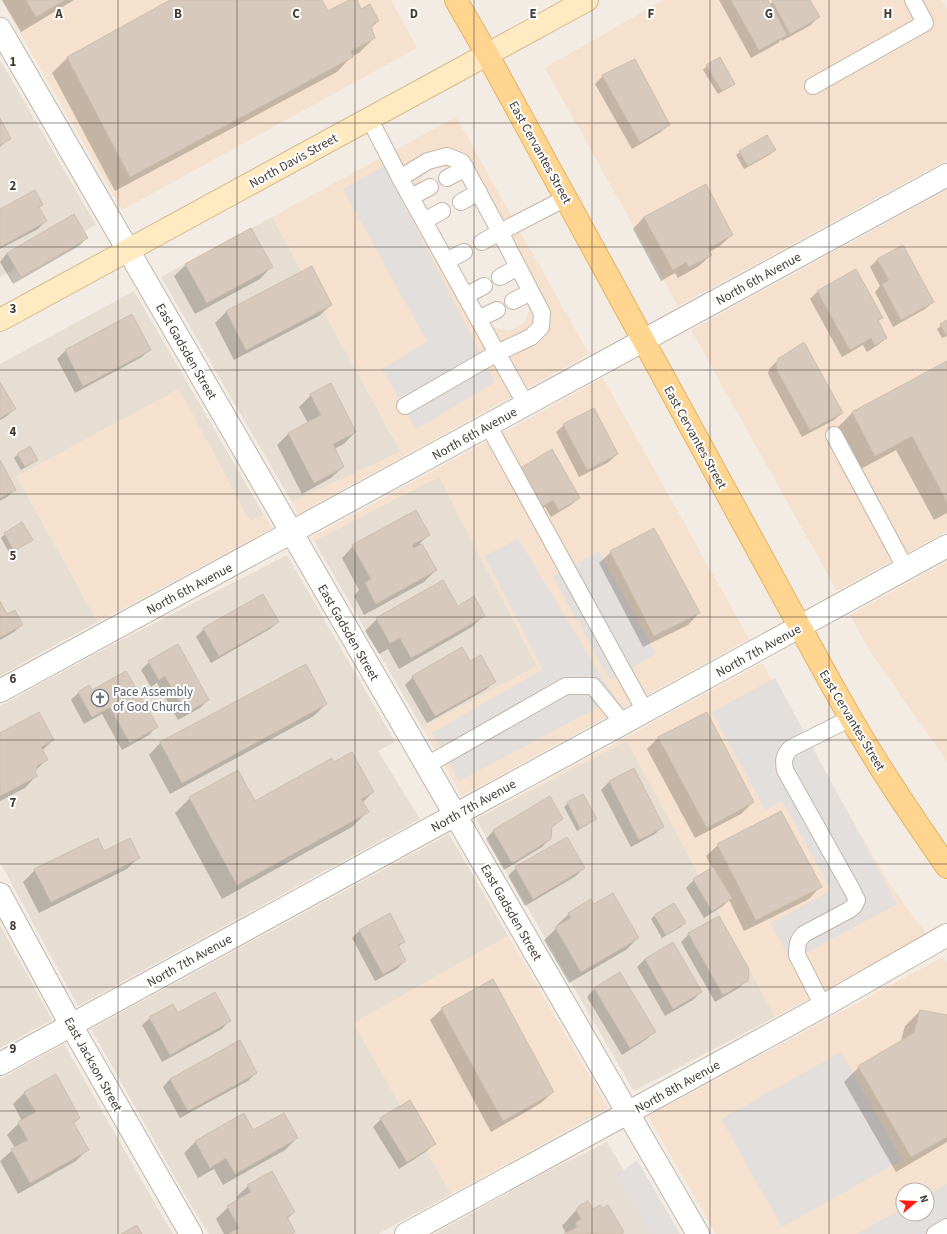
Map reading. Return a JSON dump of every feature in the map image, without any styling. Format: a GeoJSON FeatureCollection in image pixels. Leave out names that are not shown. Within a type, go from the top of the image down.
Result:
{"type":"FeatureCollection","features":[{"type":"Feature","properties":{"kind":"main road","name":"East Cervantes Street"},"geometry":{"type":"LineString","coordinates":[[456,0],[851,718],[916,822],[947,866]]}},
{"type":"Feature","properties":{"kind":"main road","name":"North Davis Street"},"geometry":{"type":"LineString","coordinates":[[0,320],[587,0]]}},
{"type":"Feature","properties":{"kind":"street","name":"East Gadsden Street"},"geometry":{"type":"LineString","coordinates":[[0,29],[698,1234]]}},
{"type":"Feature","properties":{"kind":"street","name":"North 6th Avenue"},"geometry":{"type":"LineString","coordinates":[[0,691],[947,175]]}},
{"type":"Feature","properties":{"kind":"street","name":"North 7th Avenue"},"geometry":{"type":"LineString","coordinates":[[0,1064],[947,546]]}},
{"type":"Feature","properties":{"kind":"street","name":"East Jackson Street"},"geometry":{"type":"LineString","coordinates":[[0,894],[71,1025],[191,1234]]}},
{"type":"Feature","properties":{"kind":"street","name":"North 8th Avenue"},"geometry":{"type":"LineString","coordinates":[[406,1234],[823,1006],[947,934]]}},
{"type":"Feature","properties":{"kind":"lane"},"geometry":{"type":"LineString","coordinates":[[812,86],[925,23],[913,0]]}},
{"type":"Feature","properties":{"kind":"lane"},"geometry":{"type":"LineString","coordinates":[[369,118],[400,178],[526,404]]}},
{"type":"Feature","properties":{"kind":"lane"},"geometry":{"type":"LineString","coordinates":[[400,178],[428,161],[447,156],[462,162],[542,312],[541,327],[531,337],[404,406]]}},
{"type":"Feature","properties":{"kind":"lane"},"geometry":{"type":"LineString","coordinates":[[447,178],[466,168]]}},
{"type":"Feature","properties":{"kind":"lane"},"geometry":{"type":"LineString","coordinates":[[411,197],[430,187]]}},
{"type":"Feature","properties":{"kind":"lane"},"geometry":{"type":"LineString","coordinates":[[461,202],[479,192]]}},
{"type":"Feature","properties":{"kind":"lane"},"geometry":{"type":"LineString","coordinates":[[482,242],[566,198]]}},
{"type":"Feature","properties":{"kind":"lane"},"geometry":{"type":"LineString","coordinates":[[424,221],[442,211]]}},
{"type":"Feature","properties":{"kind":"lane"},"geometry":{"type":"LineString","coordinates":[[446,261],[464,252]]}},
{"type":"Feature","properties":{"kind":"lane"},"geometry":{"type":"LineString","coordinates":[[500,277],[518,267]]}},
{"type":"Feature","properties":{"kind":"lane"},"geometry":{"type":"LineString","coordinates":[[466,296],[484,286]]}},
{"type":"Feature","properties":{"kind":"lane"},"geometry":{"type":"LineString","coordinates":[[513,301],[531,292]]}},
{"type":"Feature","properties":{"kind":"lane"},"geometry":{"type":"LineString","coordinates":[[478,319],[497,310]]}},
{"type":"Feature","properties":{"kind":"lane"},"geometry":{"type":"LineString","coordinates":[[488,425],[645,711]]}},
{"type":"Feature","properties":{"kind":"lane"},"geometry":{"type":"LineString","coordinates":[[834,435],[906,569]]}},
{"type":"Feature","properties":{"kind":"lane"},"geometry":{"type":"LineString","coordinates":[[427,765],[566,686],[593,686],[622,723]]}},
{"type":"Feature","properties":{"kind":"lane"},"geometry":{"type":"LineString","coordinates":[[823,1006],[797,955],[799,939],[804,934],[849,910],[854,906],[857,900],[785,770],[784,762],[786,754],[791,748],[851,718]]}},
{"type":"Feature","properties":{"kind":"lane"},"geometry":{"type":"LineString","coordinates":[[935,1234],[947,1227]]}},
{"type":"Feature","properties":{"kind":"shaded area"},"geometry":{"type":"Polygon","coordinates":[[[1,0],[391,0],[417,48],[122,210],[1,0]]]}},
{"type":"Feature","properties":{"kind":"shaded area"},"geometry":{"type":"Polygon","coordinates":[[[663,0],[942,0],[947,9],[947,160],[678,306],[545,68],[663,0]]]}},
{"type":"Feature","properties":{"kind":"shaded area"},"geometry":{"type":"Polygon","coordinates":[[[0,60],[96,225],[0,277],[0,60]]]}},
{"type":"Feature","properties":{"kind":"shaded area"},"geometry":{"type":"Polygon","coordinates":[[[456,117],[589,354],[298,514],[292,502],[401,451],[272,217],[456,117]],[[439,166],[423,175],[417,191],[492,327],[509,331],[525,322],[531,307],[457,170],[439,166]]]}},
{"type":"Feature","properties":{"kind":"shaded area"},"geometry":{"type":"Polygon","coordinates":[[[384,166],[495,382],[416,429],[382,369],[427,342],[343,189],[384,166]]]}},
{"type":"Feature","properties":{"kind":"shaded area"},"geometry":{"type":"Polygon","coordinates":[[[947,190],[947,531],[837,591],[691,330],[947,190]]]}},
{"type":"Feature","properties":{"kind":"shaded area"},"geometry":{"type":"Polygon","coordinates":[[[272,217],[401,452],[292,502],[161,277],[272,217]]]}},
{"type":"Feature","properties":{"kind":"shaded area"},"geometry":{"type":"Polygon","coordinates":[[[134,291],[264,515],[250,522],[179,389],[17,477],[98,622],[0,676],[0,364],[134,291]]]}},
{"type":"Feature","properties":{"kind":"shaded area"},"geometry":{"type":"Polygon","coordinates":[[[603,378],[749,639],[462,796],[422,727],[537,666],[439,477],[314,541],[312,537],[603,378]]]}},
{"type":"Feature","properties":{"kind":"shaded area"},"geometry":{"type":"Polygon","coordinates":[[[179,389],[250,521],[264,515],[272,528],[98,622],[17,476],[179,389]]]}},
{"type":"Feature","properties":{"kind":"shaded area"},"geometry":{"type":"Polygon","coordinates":[[[439,476],[537,666],[422,727],[314,541],[439,476]]]}},
{"type":"Feature","properties":{"kind":"shaded area"},"geometry":{"type":"Polygon","coordinates":[[[518,539],[615,698],[459,781],[432,733],[543,669],[484,556],[518,539]]]}},
{"type":"Feature","properties":{"kind":"shaded area"},"geometry":{"type":"Polygon","coordinates":[[[599,551],[656,654],[610,680],[553,577],[599,551]]]}},
{"type":"Feature","properties":{"kind":"shaded area"},"geometry":{"type":"Polygon","coordinates":[[[287,555],[395,742],[378,751],[420,819],[78,1006],[0,862],[0,706],[112,645],[287,555]]]}},
{"type":"Feature","properties":{"kind":"shaded area"},"geometry":{"type":"Polygon","coordinates":[[[947,562],[947,761],[869,650],[850,615],[947,562]]]}},
{"type":"Feature","properties":{"kind":"shaded area"},"geometry":{"type":"Polygon","coordinates":[[[762,663],[889,883],[927,935],[775,1017],[627,741],[476,819],[762,663]]]}},
{"type":"Feature","properties":{"kind":"shaded area"},"geometry":{"type":"Polygon","coordinates":[[[775,678],[897,904],[791,961],[771,923],[831,890],[782,801],[765,810],[712,712],[775,678]]]}},
{"type":"Feature","properties":{"kind":"shaded area"},"geometry":{"type":"Polygon","coordinates":[[[627,741],[775,1017],[634,1091],[476,819],[627,741]]]}},
{"type":"Feature","properties":{"kind":"shaded area"},"geometry":{"type":"Polygon","coordinates":[[[449,834],[508,936],[354,1023],[451,1194],[378,1234],[209,1234],[188,1200],[91,1029],[449,834]]]}},
{"type":"Feature","properties":{"kind":"shaded area"},"geometry":{"type":"Polygon","coordinates":[[[0,925],[52,1020],[0,1048],[0,925]]]}},
{"type":"Feature","properties":{"kind":"shaded area"},"geometry":{"type":"Polygon","coordinates":[[[508,936],[608,1108],[451,1194],[353,1023],[508,936]]]}},
{"type":"Feature","properties":{"kind":"shaded area"},"geometry":{"type":"Polygon","coordinates":[[[943,957],[947,963],[947,1234],[716,1234],[648,1116],[943,957]]]}},
{"type":"Feature","properties":{"kind":"shaded area"},"geometry":{"type":"Polygon","coordinates":[[[64,1044],[173,1234],[0,1234],[0,1079],[64,1044]]]}},
{"type":"Feature","properties":{"kind":"shaded area"},"geometry":{"type":"Polygon","coordinates":[[[841,1052],[902,1160],[782,1227],[721,1119],[841,1052]]]}},
{"type":"Feature","properties":{"kind":"shaded area"},"geometry":{"type":"Polygon","coordinates":[[[607,1142],[661,1234],[434,1234],[548,1171],[607,1142]]]}},
{"type":"Feature","properties":{"kind":"shaded area"},"geometry":{"type":"Polygon","coordinates":[[[637,1160],[680,1234],[650,1234],[617,1176],[637,1160]]]}},
{"type":"Feature","properties":{"kind":"shaded area"},"geometry":{"type":"Polygon","coordinates":[[[947,1184],[947,1234],[857,1234],[895,1213],[895,1222],[935,1222],[935,1191],[947,1184]]]}},
{"type":"Feature","properties":{"kind":"building"},"geometry":{"type":"Polygon","coordinates":[[[26,0],[65,0],[36,17],[26,0]]]}},
{"type":"Feature","properties":{"kind":"building"},"geometry":{"type":"Polygon","coordinates":[[[170,0],[322,0],[328,11],[349,0],[357,0],[361,9],[370,4],[379,21],[371,26],[375,38],[351,51],[353,57],[130,177],[67,57],[170,0]]]}},
{"type":"Feature","properties":{"kind":"building"},"geometry":{"type":"Polygon","coordinates":[[[731,0],[768,0],[787,35],[759,50],[731,0]]]}},
{"type":"Feature","properties":{"kind":"building"},"geometry":{"type":"Polygon","coordinates":[[[772,0],[810,0],[820,17],[790,34],[772,0]]]}},
{"type":"Feature","properties":{"kind":"building"},"geometry":{"type":"Polygon","coordinates":[[[720,57],[735,84],[722,91],[706,65],[720,57]]]}},
{"type":"Feature","properties":{"kind":"building"},"geometry":{"type":"Polygon","coordinates":[[[635,59],[670,125],[640,142],[602,75],[635,59]]]}},
{"type":"Feature","properties":{"kind":"building"},"geometry":{"type":"Polygon","coordinates":[[[0,118],[11,139],[0,145],[0,118]]]}},
{"type":"Feature","properties":{"kind":"building"},"geometry":{"type":"Polygon","coordinates":[[[767,135],[776,150],[748,166],[739,151],[767,135]]]}},
{"type":"Feature","properties":{"kind":"building"},"geometry":{"type":"Polygon","coordinates":[[[706,184],[733,235],[708,248],[712,255],[689,267],[686,262],[673,270],[644,217],[706,184]]]}},
{"type":"Feature","properties":{"kind":"building"},"geometry":{"type":"Polygon","coordinates":[[[35,190],[43,205],[39,207],[47,221],[0,247],[0,209],[35,190]]]}},
{"type":"Feature","properties":{"kind":"building"},"geometry":{"type":"Polygon","coordinates":[[[74,214],[88,238],[21,277],[7,253],[74,214]]]}},
{"type":"Feature","properties":{"kind":"building"},"geometry":{"type":"Polygon","coordinates":[[[251,228],[273,267],[207,303],[185,264],[251,228]]]}},
{"type":"Feature","properties":{"kind":"building"},"geometry":{"type":"Polygon","coordinates":[[[903,245],[934,302],[901,320],[882,284],[889,280],[877,259],[903,245]]]}},
{"type":"Feature","properties":{"kind":"building"},"geometry":{"type":"Polygon","coordinates":[[[312,266],[332,305],[246,350],[226,311],[312,266]]]}},
{"type":"Feature","properties":{"kind":"building"},"geometry":{"type":"Polygon","coordinates":[[[856,269],[883,318],[878,320],[887,338],[875,345],[871,338],[850,350],[817,291],[856,269]]]}},
{"type":"Feature","properties":{"kind":"building"},"geometry":{"type":"Polygon","coordinates":[[[132,314],[151,350],[83,386],[65,350],[132,314]]]}},
{"type":"Feature","properties":{"kind":"building"},"geometry":{"type":"Polygon","coordinates":[[[947,320],[947,335],[946,335],[940,324],[947,320]]]}},
{"type":"Feature","properties":{"kind":"building"},"geometry":{"type":"Polygon","coordinates":[[[804,342],[843,413],[810,430],[778,372],[776,365],[778,359],[804,342]]]}},
{"type":"Feature","properties":{"kind":"building"},"geometry":{"type":"Polygon","coordinates":[[[947,361],[947,502],[912,436],[875,456],[852,412],[947,361]]]}},
{"type":"Feature","properties":{"kind":"building"},"geometry":{"type":"Polygon","coordinates":[[[0,382],[16,409],[0,418],[0,382]]]}},
{"type":"Feature","properties":{"kind":"building"},"geometry":{"type":"Polygon","coordinates":[[[331,383],[356,432],[333,444],[344,467],[314,483],[288,433],[321,415],[310,394],[331,383]]]}},
{"type":"Feature","properties":{"kind":"building"},"geometry":{"type":"Polygon","coordinates":[[[594,408],[618,454],[587,470],[563,424],[594,408]]]}},
{"type":"Feature","properties":{"kind":"building"},"geometry":{"type":"Polygon","coordinates":[[[30,446],[38,460],[25,467],[17,454],[30,446]]]}},
{"type":"Feature","properties":{"kind":"building"},"geometry":{"type":"Polygon","coordinates":[[[552,449],[580,498],[559,510],[553,500],[541,507],[519,469],[552,449]]]}},
{"type":"Feature","properties":{"kind":"building"},"geometry":{"type":"Polygon","coordinates":[[[0,460],[16,490],[0,498],[0,460]]]}},
{"type":"Feature","properties":{"kind":"building"},"geometry":{"type":"Polygon","coordinates":[[[416,510],[430,535],[412,545],[414,548],[422,544],[437,570],[376,604],[365,583],[371,579],[352,545],[416,510]]]}},
{"type":"Feature","properties":{"kind":"building"},"geometry":{"type":"Polygon","coordinates":[[[22,522],[33,540],[14,551],[4,533],[22,522]]]}},
{"type":"Feature","properties":{"kind":"building"},"geometry":{"type":"Polygon","coordinates":[[[654,528],[700,613],[654,636],[610,551],[654,528]]]}},
{"type":"Feature","properties":{"kind":"building"},"geometry":{"type":"Polygon","coordinates":[[[443,580],[458,606],[474,596],[485,616],[411,658],[400,638],[390,643],[376,618],[443,580]]]}},
{"type":"Feature","properties":{"kind":"building"},"geometry":{"type":"Polygon","coordinates":[[[263,594],[279,622],[219,656],[203,628],[263,594]]]}},
{"type":"Feature","properties":{"kind":"building"},"geometry":{"type":"Polygon","coordinates":[[[0,601],[7,614],[15,610],[23,625],[0,637],[0,601]]]}},
{"type":"Feature","properties":{"kind":"building"},"geometry":{"type":"Polygon","coordinates":[[[178,644],[209,700],[186,713],[165,676],[159,680],[148,661],[178,644]]]}},
{"type":"Feature","properties":{"kind":"building"},"geometry":{"type":"Polygon","coordinates":[[[462,647],[470,661],[481,655],[496,682],[435,716],[412,676],[462,647]]]}},
{"type":"Feature","properties":{"kind":"building"},"geometry":{"type":"Polygon","coordinates":[[[306,664],[327,704],[182,783],[160,742],[306,664]]]}},
{"type":"Feature","properties":{"kind":"building"},"geometry":{"type":"Polygon","coordinates":[[[126,671],[158,727],[130,743],[110,707],[92,717],[78,692],[89,685],[92,690],[126,671]]]}},
{"type":"Feature","properties":{"kind":"building"},"geometry":{"type":"Polygon","coordinates":[[[39,712],[54,740],[41,747],[48,760],[38,765],[35,772],[38,776],[0,796],[0,733],[39,712]]]}},
{"type":"Feature","properties":{"kind":"building"},"geometry":{"type":"Polygon","coordinates":[[[707,712],[754,802],[707,828],[658,737],[707,712]]]}},
{"type":"Feature","properties":{"kind":"building"},"geometry":{"type":"Polygon","coordinates":[[[352,752],[374,792],[361,799],[369,812],[237,885],[189,797],[238,770],[255,801],[332,758],[334,762],[352,752]]]}},
{"type":"Feature","properties":{"kind":"building"},"geometry":{"type":"Polygon","coordinates":[[[634,768],[664,827],[639,840],[609,781],[634,768]]]}},
{"type":"Feature","properties":{"kind":"building"},"geometry":{"type":"Polygon","coordinates":[[[583,794],[597,819],[580,828],[567,802],[583,794]]]}},
{"type":"Feature","properties":{"kind":"building"},"geometry":{"type":"Polygon","coordinates":[[[550,796],[563,819],[552,826],[551,839],[512,863],[493,830],[550,796]]]}},
{"type":"Feature","properties":{"kind":"building"},"geometry":{"type":"Polygon","coordinates":[[[781,811],[822,887],[756,920],[717,844],[781,811]]]}},
{"type":"Feature","properties":{"kind":"building"},"geometry":{"type":"Polygon","coordinates":[[[567,837],[585,868],[533,899],[515,867],[567,837]]]}},
{"type":"Feature","properties":{"kind":"building"},"geometry":{"type":"Polygon","coordinates":[[[98,838],[104,851],[130,838],[140,858],[51,902],[34,869],[98,838]]]}},
{"type":"Feature","properties":{"kind":"building"},"geometry":{"type":"Polygon","coordinates":[[[713,867],[732,898],[712,911],[693,879],[713,867]]]}},
{"type":"Feature","properties":{"kind":"building"},"geometry":{"type":"Polygon","coordinates":[[[613,893],[639,938],[581,972],[555,927],[571,918],[568,913],[591,899],[594,904],[613,893]]]}},
{"type":"Feature","properties":{"kind":"building"},"geometry":{"type":"Polygon","coordinates":[[[674,903],[686,923],[666,935],[654,915],[674,903]]]}},
{"type":"Feature","properties":{"kind":"building"},"geometry":{"type":"Polygon","coordinates":[[[390,913],[405,942],[398,945],[406,961],[383,974],[359,930],[390,913]]]}},
{"type":"Feature","properties":{"kind":"building"},"geometry":{"type":"Polygon","coordinates":[[[719,916],[749,969],[748,981],[723,995],[688,933],[719,916]]]}},
{"type":"Feature","properties":{"kind":"building"},"geometry":{"type":"Polygon","coordinates":[[[673,942],[702,992],[673,1009],[645,959],[673,942]]]}},
{"type":"Feature","properties":{"kind":"building"},"geometry":{"type":"Polygon","coordinates":[[[620,972],[656,1032],[630,1048],[594,988],[620,972]]]}},
{"type":"Feature","properties":{"kind":"building"},"geometry":{"type":"Polygon","coordinates":[[[493,979],[554,1092],[503,1121],[441,1008],[493,979]]]}},
{"type":"Feature","properties":{"kind":"building"},"geometry":{"type":"Polygon","coordinates":[[[215,992],[231,1021],[170,1055],[149,1017],[173,1004],[178,1013],[215,992]]]}},
{"type":"Feature","properties":{"kind":"building"},"geometry":{"type":"Polygon","coordinates":[[[920,1010],[947,1015],[947,1137],[911,1157],[858,1066],[914,1033],[920,1010]]]}},
{"type":"Feature","properties":{"kind":"building"},"geometry":{"type":"Polygon","coordinates":[[[240,1040],[257,1073],[188,1111],[170,1079],[240,1040]]]}},
{"type":"Feature","properties":{"kind":"building"},"geometry":{"type":"Polygon","coordinates":[[[56,1074],[80,1118],[73,1122],[89,1150],[30,1183],[11,1149],[28,1140],[18,1122],[36,1112],[24,1092],[56,1074]]]}},
{"type":"Feature","properties":{"kind":"building"},"geometry":{"type":"Polygon","coordinates":[[[410,1100],[436,1144],[407,1162],[380,1118],[410,1100]]]}},
{"type":"Feature","properties":{"kind":"building"},"geometry":{"type":"Polygon","coordinates":[[[244,1113],[253,1130],[284,1113],[298,1138],[235,1174],[226,1158],[210,1168],[195,1141],[244,1113]]]}},
{"type":"Feature","properties":{"kind":"building"},"geometry":{"type":"Polygon","coordinates":[[[272,1171],[295,1212],[287,1217],[295,1232],[292,1234],[229,1234],[239,1228],[227,1206],[251,1192],[247,1185],[272,1171]]]}},
{"type":"Feature","properties":{"kind":"building"},"geometry":{"type":"Polygon","coordinates":[[[588,1201],[593,1209],[600,1205],[602,1208],[608,1205],[624,1232],[621,1234],[564,1234],[577,1227],[575,1223],[581,1219],[576,1210],[580,1205],[588,1201]]]}},
{"type":"Feature","properties":{"kind":"building"},"geometry":{"type":"Polygon","coordinates":[[[137,1225],[142,1234],[121,1234],[137,1225]]]}},
{"type":"Feature","properties":{"kind":"place","name":"Pace Assembly of God Church"},"geometry":{"type":"Point","coordinates":[100,698]}}]}
